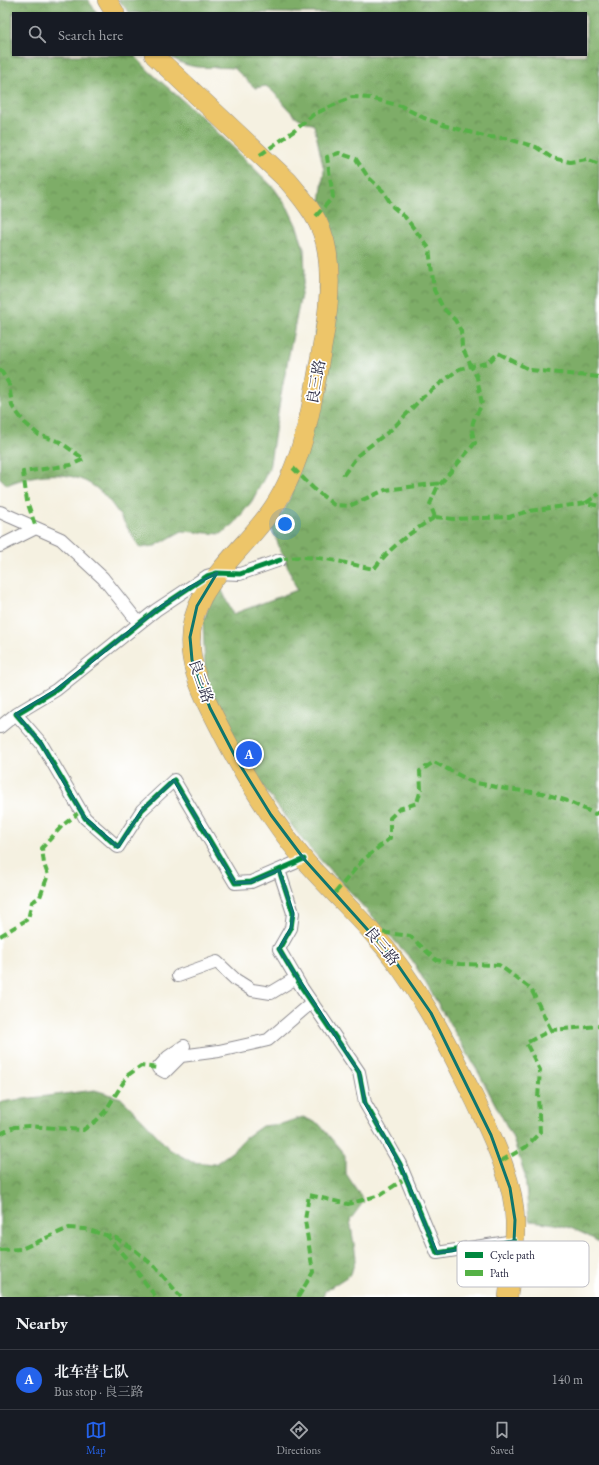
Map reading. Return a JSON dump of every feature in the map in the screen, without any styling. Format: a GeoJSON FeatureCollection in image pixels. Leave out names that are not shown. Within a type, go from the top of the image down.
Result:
{"type":"FeatureCollection","features":[{"type":"Feature","properties":{"kind":"main road"},"geometry":{"type":"LineString","coordinates":[[107,0],[114,12]]}},
{"type":"Feature","properties":{"kind":"main road","name":"良三路"},"geometry":{"type":"LineString","coordinates":[[155,56],[288,180],[304,199],[316,216],[327,250],[329,282],[328,316],[311,409],[294,468],[274,507],[217,573],[205,591],[192,620],[190,637],[192,660],[210,708],[237,760],[271,815],[304,859],[371,931],[393,958],[414,987],[444,1036],[491,1135],[501,1161],[511,1196],[515,1220],[514,1241]]}},
{"type":"Feature","properties":{"kind":"main road","name":"良三路"},"geometry":{"type":"LineString","coordinates":[[508,1297],[509,1287]]}},
{"type":"Feature","properties":{"kind":"street"},"geometry":{"type":"LineString","coordinates":[[0,512],[60,539],[103,578],[139,623]]}},
{"type":"Feature","properties":{"kind":"street"},"geometry":{"type":"LineString","coordinates":[[0,546],[36,528]]}},
{"type":"Feature","properties":{"kind":"street"},"geometry":{"type":"LineString","coordinates":[[0,727],[16,714],[56,690],[139,623],[207,576],[217,573],[240,574],[280,560]]}},
{"type":"Feature","properties":{"kind":"street"},"geometry":{"type":"LineString","coordinates":[[16,714],[41,743],[85,818],[118,847],[142,810],[174,780],[235,883],[251,882],[304,859]]}},
{"type":"Feature","properties":{"kind":"street"},"geometry":{"type":"LineString","coordinates":[[279,870],[293,913],[291,928],[278,949],[359,1072],[365,1103],[400,1164],[437,1253],[457,1250]]}},
{"type":"Feature","properties":{"kind":"street"},"geometry":{"type":"LineString","coordinates":[[178,976],[217,962],[236,980],[252,990],[272,993],[296,978]]}},
{"type":"Feature","properties":{"kind":"street"},"geometry":{"type":"LineString","coordinates":[[184,1046],[168,1057],[158,1068],[165,1072],[181,1056],[219,1051],[268,1040],[312,1002]]}},
{"type":"Feature","properties":{"kind":"highlighted area"},"geometry":{"type":"Polygon","coordinates":[[[217,573],[197,606],[190,637],[192,660],[210,708],[237,760],[271,815],[304,859],[393,958],[431,1013],[491,1135],[510,1188],[515,1220],[514,1241],[437,1253],[400,1164],[365,1103],[359,1072],[279,949],[291,928],[293,913],[279,870],[251,882],[235,883],[174,780],[142,810],[118,847],[85,818],[41,743],[16,714],[56,690],[156,610],[190,587],[217,573]]]}},
{"type":"Feature","properties":{"kind":"green space"},"geometry":{"type":"Polygon","coordinates":[[[0,0],[88,0],[96,12],[12,12],[12,56],[135,56],[149,71],[205,120],[274,188],[288,208],[297,227],[304,249],[305,275],[281,394],[269,469],[252,501],[234,524],[221,534],[182,531],[155,546],[140,548],[107,498],[91,484],[80,479],[56,475],[31,477],[7,485],[0,478],[0,0]]]}},
{"type":"Feature","properties":{"kind":"green space"},"geometry":{"type":"Polygon","coordinates":[[[118,0],[599,0],[599,1242],[573,1229],[550,1223],[529,1221],[525,1175],[512,1136],[476,1068],[412,960],[304,842],[259,781],[237,746],[212,693],[205,670],[203,623],[209,605],[220,586],[233,614],[297,590],[272,529],[284,510],[293,491],[306,445],[326,222],[320,203],[324,170],[314,125],[294,115],[266,86],[255,88],[234,68],[191,66],[176,60],[171,56],[587,56],[587,12],[129,12],[118,0]]]}},
{"type":"Feature","properties":{"kind":"green space"},"geometry":{"type":"Polygon","coordinates":[[[95,1090],[121,1098],[169,1149],[192,1162],[215,1164],[233,1151],[245,1138],[262,1126],[281,1124],[303,1117],[319,1124],[345,1155],[345,1172],[364,1201],[350,1220],[356,1257],[351,1274],[325,1291],[323,1297],[0,1297],[0,1102],[95,1090]]]}},
{"type":"Feature","properties":{"kind":"marked path"},"geometry":{"type":"LineString","coordinates":[[260,155],[294,131],[314,114],[352,97],[370,98],[401,106],[424,118],[446,126],[488,137],[505,138],[536,147],[552,158],[570,162],[587,159],[599,164]]}},
{"type":"Feature","properties":{"kind":"marked path"},"geometry":{"type":"LineString","coordinates":[[316,216],[333,197],[327,157],[339,153],[356,159],[368,177],[383,191],[393,207],[405,217],[429,248],[434,290],[443,308],[455,320],[461,331],[462,347],[471,366],[459,369],[424,396],[392,429],[358,455],[342,477]]}},
{"type":"Feature","properties":{"kind":"marked path"},"geometry":{"type":"LineString","coordinates":[[435,517],[430,504],[437,488],[475,443],[472,427],[476,414],[482,405],[477,377],[471,366],[488,363],[498,353],[530,370],[599,377]]}},
{"type":"Feature","properties":{"kind":"marked path"},"geometry":{"type":"LineString","coordinates":[[0,369],[9,384],[12,406],[25,423],[39,435],[60,442],[84,459],[71,465],[23,472],[27,501],[36,528]]}},
{"type":"Feature","properties":{"kind":"marked path"},"geometry":{"type":"LineString","coordinates":[[293,468],[313,488],[334,505],[349,506],[385,490],[442,483]]}},
{"type":"Feature","properties":{"kind":"marked path"},"geometry":{"type":"LineString","coordinates":[[586,503],[599,494]]}},
{"type":"Feature","properties":{"kind":"marked path"},"geometry":{"type":"LineString","coordinates":[[435,517],[453,519],[509,517],[529,511],[586,503],[599,506]]}},
{"type":"Feature","properties":{"kind":"marked path"},"geometry":{"type":"LineString","coordinates":[[280,560],[303,557],[327,559],[374,569],[402,540],[417,528],[435,517]]}},
{"type":"Feature","properties":{"kind":"marked path"},"geometry":{"type":"LineString","coordinates":[[335,893],[362,861],[390,838],[390,818],[399,809],[417,803],[421,789],[420,771],[434,762],[472,782],[506,789],[542,793],[568,801],[595,814],[599,812]]}},
{"type":"Feature","properties":{"kind":"marked path"},"geometry":{"type":"LineString","coordinates":[[0,936],[28,919],[32,902],[40,897],[48,875],[44,864],[42,848],[63,825],[81,811]]}},
{"type":"Feature","properties":{"kind":"marked path"},"geometry":{"type":"LineString","coordinates":[[371,931],[410,936],[436,960],[460,964],[499,965],[531,989],[551,1030]]}},
{"type":"Feature","properties":{"kind":"marked path"},"geometry":{"type":"LineString","coordinates":[[501,1161],[526,1147],[540,1132],[538,1098],[540,1070],[526,1043],[551,1030],[599,1026]]}},
{"type":"Feature","properties":{"kind":"marked path"},"geometry":{"type":"LineString","coordinates":[[0,1134],[14,1127],[29,1126],[83,1130],[97,1120],[106,1110],[128,1075],[141,1066],[158,1068]]}},
{"type":"Feature","properties":{"kind":"marked path"},"geometry":{"type":"LineString","coordinates":[[298,1297],[313,1272],[305,1220],[309,1195],[348,1204],[380,1195],[406,1178]]}},
{"type":"Feature","properties":{"kind":"marked path"},"geometry":{"type":"LineString","coordinates":[[0,1250],[21,1249],[69,1228],[85,1229],[116,1238],[136,1251],[155,1267],[181,1297]]}},
{"type":"Feature","properties":{"kind":"marked path"},"geometry":{"type":"LineString","coordinates":[[105,1234],[131,1264],[156,1297]]}},
{"type":"Feature","properties":{"kind":"cycle path"},"geometry":{"type":"LineString","coordinates":[[280,560],[240,574],[217,573],[207,576],[156,610],[56,690],[16,714],[41,743],[85,818],[118,847],[142,810],[174,780],[235,883],[251,882],[304,859]]}},
{"type":"Feature","properties":{"kind":"cycle path"},"geometry":{"type":"LineString","coordinates":[[279,870],[293,913],[291,928],[279,949],[302,988],[359,1072],[365,1103],[400,1164],[437,1253],[457,1250]]}},
{"type":"Feature","properties":{"kind":"place","name":"北车营七队"},"geometry":{"type":"Point","coordinates":[249,754]}}]}
